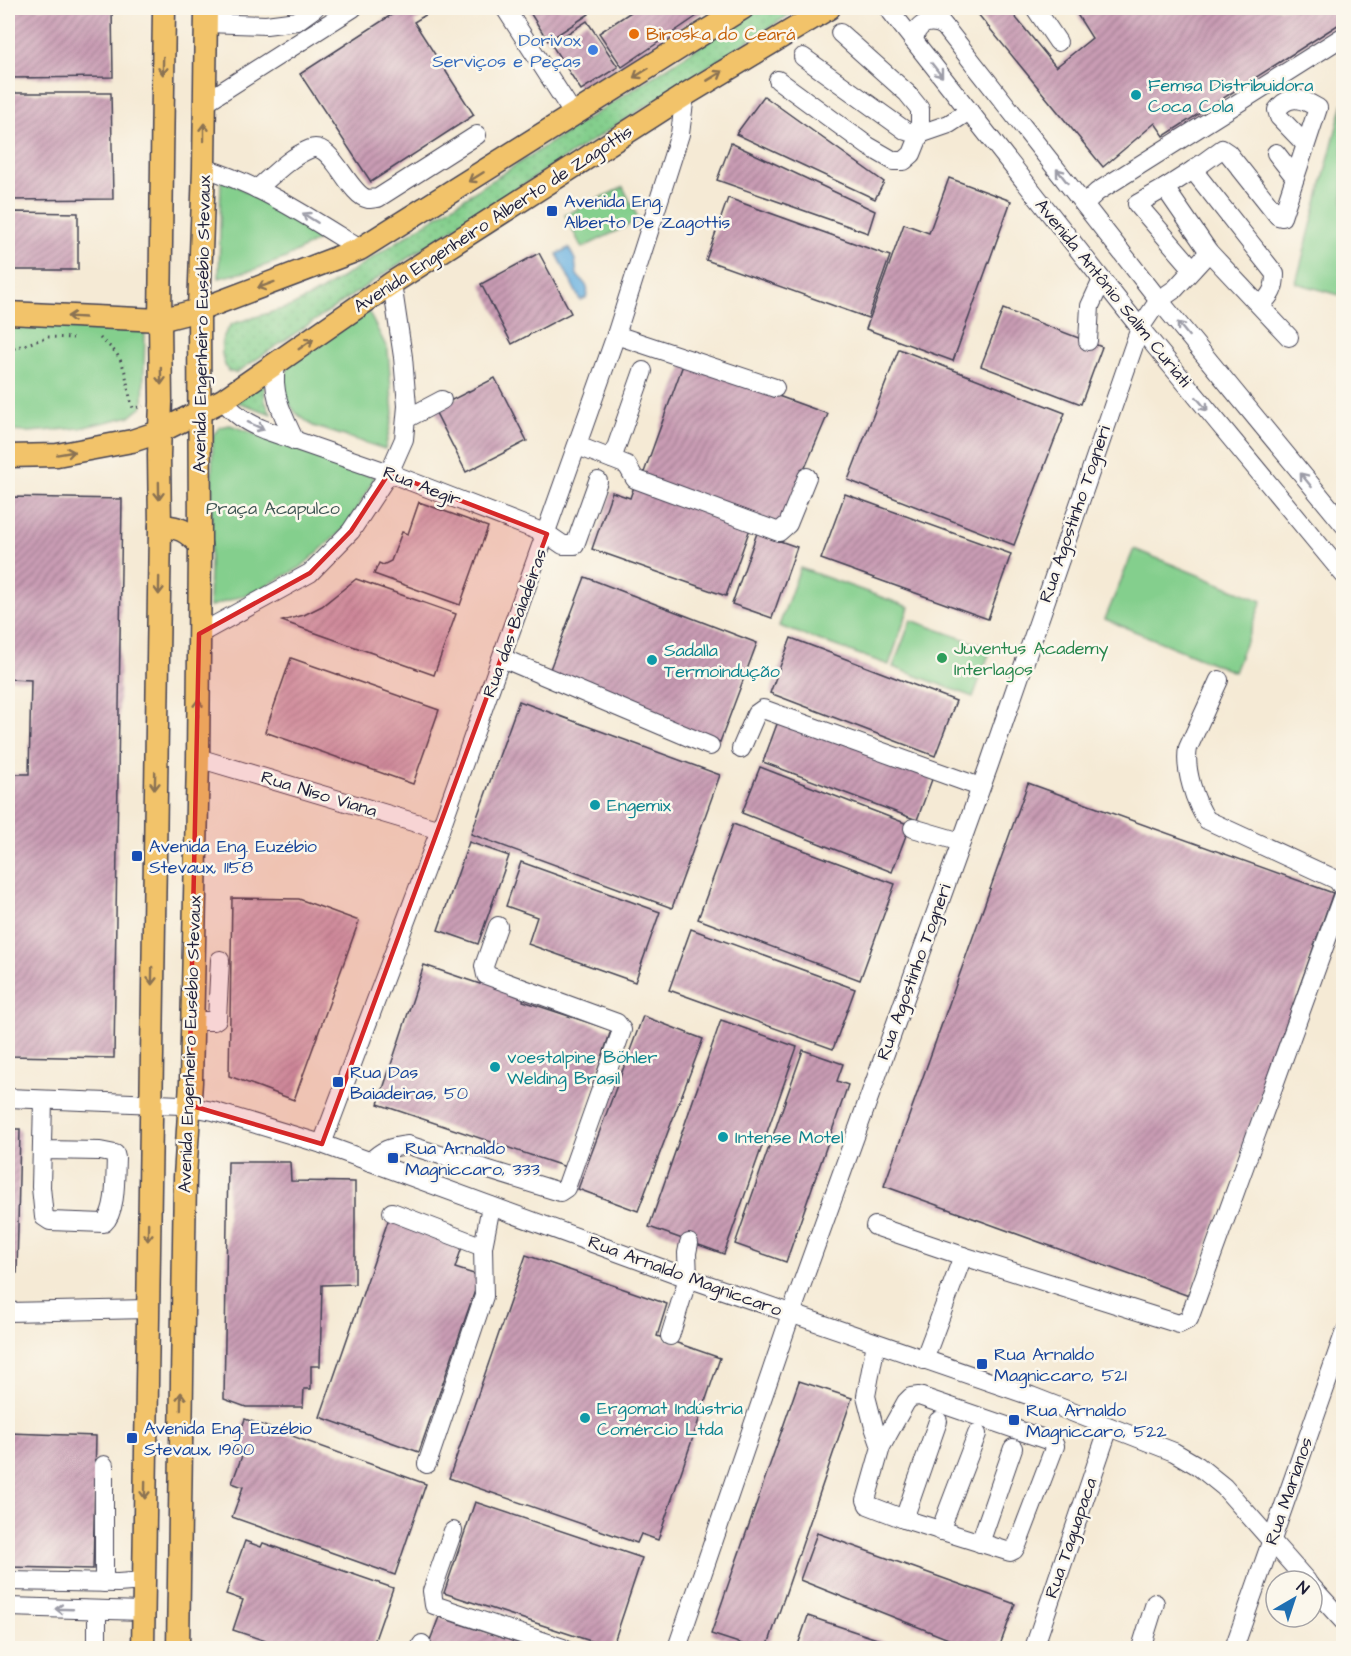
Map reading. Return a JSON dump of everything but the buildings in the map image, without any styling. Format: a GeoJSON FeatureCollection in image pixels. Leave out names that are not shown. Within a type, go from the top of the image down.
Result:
{"type":"FeatureCollection","features":[{"type":"Feature","properties":{"kind":"main road","name":"Avenida Engenheiro Eusébio Stevaux"},"geometry":{"type":"LineString","coordinates":[[143,1648],[160,527],[164,8]]}},
{"type":"Feature","properties":{"kind":"main road"},"geometry":{"type":"LineString","coordinates":[[8,313],[160,320],[199,310],[360,249],[743,8]]}},
{"type":"Feature","properties":{"kind":"main road","name":"Avenida Engenheiro Alberto de Zagottis"},"geometry":{"type":"LineString","coordinates":[[8,456],[57,454],[132,441],[159,432],[223,400],[392,283],[685,95],[829,8]]}},
{"type":"Feature","properties":{"kind":"main road","name":"Avenida Engenheiro Eusébio Stevaux"},"geometry":{"type":"LineString","coordinates":[[177,1648],[185,1189],[192,1021],[198,758],[199,310],[206,15]]}},
{"type":"Feature","properties":{"kind":"main road"},"geometry":{"type":"LineString","coordinates":[[160,527],[175,527],[184,530],[200,545]]}},
{"type":"Feature","properties":{"kind":"main road"},"geometry":{"type":"LineString","coordinates":[[144,1575],[162,1585],[172,1582],[178,1569]]}},
{"type":"Feature","properties":{"kind":"main road"},"geometry":{"type":"LineString","coordinates":[[143,1648],[148,1642],[155,1640],[169,1643],[177,1648]]}},
{"type":"Feature","properties":{"kind":"street"},"geometry":{"type":"LineString","coordinates":[[206,15],[233,16],[266,25],[297,21],[315,8]]}},
{"type":"Feature","properties":{"kind":"street"},"geometry":{"type":"LineString","coordinates":[[204,103],[353,8]]}},
{"type":"Feature","properties":{"kind":"street"},"geometry":{"type":"LineString","coordinates":[[505,8],[574,115]]}},
{"type":"Feature","properties":{"kind":"street","name":"Avenida Antônio Salim Curiati"},"geometry":{"type":"LineString","coordinates":[[888,8],[1140,328],[1344,574]]}},
{"type":"Feature","properties":{"kind":"street","name":"Avenida Antônio Salim Curiati"},"geometry":{"type":"LineString","coordinates":[[930,8],[1155,295],[1344,525]]}},
{"type":"Feature","properties":{"kind":"street"},"geometry":{"type":"LineString","coordinates":[[1035,8],[1058,42]]}},
{"type":"Feature","properties":{"kind":"street"},"geometry":{"type":"LineString","coordinates":[[914,41],[915,33],[928,22],[937,22],[944,26]]}},
{"type":"Feature","properties":{"kind":"street"},"geometry":{"type":"LineString","coordinates":[[778,80],[868,146],[894,161],[904,161],[912,154],[920,134],[920,109],[907,93],[840,33]]}},
{"type":"Feature","properties":{"kind":"street"},"geometry":{"type":"LineString","coordinates":[[1084,204],[1097,192],[1344,36]]}},
{"type":"Feature","properties":{"kind":"street"},"geometry":{"type":"LineString","coordinates":[[803,57],[906,131],[920,134],[950,124],[969,111]]}},
{"type":"Feature","properties":{"kind":"street","name":"Rua das Baiadeiras"},"geometry":{"type":"LineString","coordinates":[[322,1144],[440,830],[578,446],[680,135],[685,95]]}},
{"type":"Feature","properties":{"kind":"street"},"geometry":{"type":"LineString","coordinates":[[257,189],[288,162],[312,148],[320,148],[358,193],[368,199],[378,198],[477,135]]}},
{"type":"Feature","properties":{"kind":"street"},"geometry":{"type":"LineString","coordinates":[[1190,273],[1137,204],[1193,170],[1222,149],[1228,153],[1278,216],[1282,217],[1305,144]]}},
{"type":"Feature","properties":{"kind":"street"},"geometry":{"type":"LineString","coordinates":[[1276,153],[1294,176]]}},
{"type":"Feature","properties":{"kind":"street"},"geometry":{"type":"LineString","coordinates":[[204,168],[227,175],[286,203],[360,249]]}},
{"type":"Feature","properties":{"kind":"street"},"geometry":{"type":"LineString","coordinates":[[1193,170],[1275,274],[1275,286],[1271,296],[1261,305]]}},
{"type":"Feature","properties":{"kind":"street"},"geometry":{"type":"LineString","coordinates":[[1165,188],[1209,252],[1289,337]]}},
{"type":"Feature","properties":{"kind":"street"},"geometry":{"type":"LineString","coordinates":[[1080,252],[1104,229]]}},
{"type":"Feature","properties":{"kind":"street","name":"Rua Agostinho Togneri"},"geometry":{"type":"LineString","coordinates":[[677,1648],[791,1314],[961,842],[1140,328],[1155,295],[1174,289],[1209,252]]}},
{"type":"Feature","properties":{"kind":"street"},"geometry":{"type":"LineString","coordinates":[[1088,342],[1090,306],[1102,280]]}},
{"type":"Feature","properties":{"kind":"street"},"geometry":{"type":"LineString","coordinates":[[199,634],[310,573],[351,531],[389,473],[404,440],[406,419],[403,357],[392,283]]}},
{"type":"Feature","properties":{"kind":"street"},"geometry":{"type":"LineString","coordinates":[[616,335],[775,388]]}},
{"type":"Feature","properties":{"kind":"street"},"geometry":{"type":"LineString","coordinates":[[276,365],[274,379],[278,404],[296,441]]}},
{"type":"Feature","properties":{"kind":"street"},"geometry":{"type":"LineString","coordinates":[[612,459],[643,371]]}},
{"type":"Feature","properties":{"kind":"street","name":"Rua Aegir"},"geometry":{"type":"LineString","coordinates":[[223,400],[233,412],[247,422],[389,473],[547,534],[563,545],[575,545],[598,481]]}},
{"type":"Feature","properties":{"kind":"street"},"geometry":{"type":"LineString","coordinates":[[406,419],[442,400]]}},
{"type":"Feature","properties":{"kind":"street"},"geometry":{"type":"LineString","coordinates":[[1221,427],[1246,406]]}},
{"type":"Feature","properties":{"kind":"street"},"geometry":{"type":"LineString","coordinates":[[578,446],[627,465],[634,479],[779,532],[788,524],[807,477]]}},
{"type":"Feature","properties":{"kind":"street"},"geometry":{"type":"LineString","coordinates":[[502,658],[710,746]]}},
{"type":"Feature","properties":{"kind":"street"},"geometry":{"type":"LineString","coordinates":[[875,1226],[1179,1324],[1190,1319],[1344,891],[1337,880],[1207,820],[1198,808],[1186,759],[1188,748],[1219,680]]}},
{"type":"Feature","properties":{"kind":"street"},"geometry":{"type":"LineString","coordinates":[[741,749],[756,714],[763,709],[980,787]]}},
{"type":"Feature","properties":{"kind":"street","name":"Rua Niso Viana"},"geometry":{"type":"LineString","coordinates":[[198,758],[440,830]]}},
{"type":"Feature","properties":{"kind":"street"},"geometry":{"type":"LineString","coordinates":[[913,828],[961,842]]}},
{"type":"Feature","properties":{"kind":"street"},"geometry":{"type":"LineString","coordinates":[[370,1161],[380,1151],[390,1147],[408,1145],[560,1191],[566,1188],[622,1030],[617,1023],[486,975],[484,966],[498,926]]}},
{"type":"Feature","properties":{"kind":"street"},"geometry":{"type":"LineString","coordinates":[[192,1021],[217,1019],[220,960]]}},
{"type":"Feature","properties":{"kind":"street","name":"Rua Arnaldo Magniccaro"},"geometry":{"type":"LineString","coordinates":[[8,1098],[189,1105],[322,1144],[688,1278],[1031,1396],[1174,1452],[1198,1466],[1224,1487],[1296,1569]]}},
{"type":"Feature","properties":{"kind":"street"},"geometry":{"type":"LineString","coordinates":[[43,1100],[41,1187],[44,1217],[50,1221],[104,1223],[108,1220],[115,1188],[115,1154],[100,1151],[43,1150]]}},
{"type":"Feature","properties":{"kind":"street"},"geometry":{"type":"LineString","coordinates":[[427,1464],[484,1296],[483,1247],[491,1206]]}},
{"type":"Feature","properties":{"kind":"street"},"geometry":{"type":"LineString","coordinates":[[392,1212],[483,1247]]}},
{"type":"Feature","properties":{"kind":"street"},"geometry":{"type":"LineString","coordinates":[[670,1336],[688,1278],[689,1242]]}},
{"type":"Feature","properties":{"kind":"street"},"geometry":{"type":"LineString","coordinates":[[924,1360],[963,1256]]}},
{"type":"Feature","properties":{"kind":"street"},"geometry":{"type":"LineString","coordinates":[[8,1311],[148,1309]]}},
{"type":"Feature","properties":{"kind":"street","name":"Rua Marianos"},"geometry":{"type":"LineString","coordinates":[[1234,1648],[1343,1334]]}},
{"type":"Feature","properties":{"kind":"street"},"geometry":{"type":"LineString","coordinates":[[876,1343],[866,1396],[881,1447]]}},
{"type":"Feature","properties":{"kind":"street"},"geometry":{"type":"LineString","coordinates":[[919,1396],[1053,1442],[1055,1446],[1014,1550],[1010,1552],[940,1531],[868,1505],[866,1500],[881,1447],[906,1402],[911,1397],[919,1396]]}},
{"type":"Feature","properties":{"kind":"street"},"geometry":{"type":"LineString","coordinates":[[904,1519],[938,1420]]}},
{"type":"Feature","properties":{"kind":"street","name":"Rua Taguapaca"},"geometry":{"type":"LineString","coordinates":[[1034,1648],[1109,1427]]}},
{"type":"Feature","properties":{"kind":"street"},"geometry":{"type":"LineString","coordinates":[[940,1531],[977,1434]]}},
{"type":"Feature","properties":{"kind":"street"},"geometry":{"type":"LineString","coordinates":[[980,1543],[1013,1448]]}},
{"type":"Feature","properties":{"kind":"street"},"geometry":{"type":"LineString","coordinates":[[104,1465],[104,1583]]}},
{"type":"Feature","properties":{"kind":"street"},"geometry":{"type":"LineString","coordinates":[[453,1531],[432,1592],[434,1605],[563,1648]]}},
{"type":"Feature","properties":{"kind":"street"},"geometry":{"type":"LineString","coordinates":[[8,1581],[104,1583],[144,1575]]}},
{"type":"Feature","properties":{"kind":"street"},"geometry":{"type":"LineString","coordinates":[[1324,1600],[1344,1622]]}},
{"type":"Feature","properties":{"kind":"street"},"geometry":{"type":"LineString","coordinates":[[1141,1648],[1155,1603]]}},
{"type":"Feature","properties":{"kind":"street"},"geometry":{"type":"LineString","coordinates":[[8,1607],[143,1611]]}},
{"type":"Feature","properties":{"kind":"street"},"geometry":{"type":"LineString","coordinates":[[97,1610],[97,1648]]}},
{"type":"Feature","properties":{"kind":"path"},"geometry":{"type":"LineString","coordinates":[[8,350],[49,337],[78,338]]}},
{"type":"Feature","properties":{"kind":"path"},"geometry":{"type":"LineString","coordinates":[[89,338],[112,338]]}},
{"type":"Feature","properties":{"kind":"path"},"geometry":{"type":"LineString","coordinates":[[100,338],[118,356],[125,372],[129,397],[134,408],[161,402]]}},
{"type":"Feature","properties":{"kind":"highlighted area"},"geometry":{"type":"Polygon","coordinates":[[[389,473],[547,534],[322,1144],[189,1105],[199,634],[310,573],[351,531],[389,473]]]}},
{"type":"Feature","properties":{"kind":"green space"},"geometry":{"type":"Polygon","coordinates":[[[759,8],[800,8],[414,254],[236,373],[228,371],[223,359],[222,346],[225,335],[232,324],[292,306],[321,291],[759,8]]]}},
{"type":"Feature","properties":{"kind":"green space"},"geometry":{"type":"Polygon","coordinates":[[[1343,103],[1343,296],[1296,283],[1343,103]]]}},
{"type":"Feature","properties":{"kind":"green space"},"geometry":{"type":"Polygon","coordinates":[[[221,177],[325,236],[286,258],[253,270],[219,278],[221,177]]]}},
{"type":"Feature","properties":{"kind":"green space"},"geometry":{"type":"Polygon","coordinates":[[[623,187],[639,220],[582,248],[565,215],[623,187]]]}},
{"type":"Feature","properties":{"kind":"green space"},"geometry":{"type":"Polygon","coordinates":[[[367,309],[388,350],[393,414],[385,449],[313,426],[296,413],[284,397],[284,379],[291,362],[367,309]]]}},
{"type":"Feature","properties":{"kind":"green space"},"geometry":{"type":"Polygon","coordinates":[[[8,317],[134,324],[145,334],[143,406],[131,416],[80,428],[29,432],[8,431],[8,317]]]}},
{"type":"Feature","properties":{"kind":"green space"},"geometry":{"type":"Polygon","coordinates":[[[264,376],[265,401],[271,414],[232,400],[264,376]]]}},
{"type":"Feature","properties":{"kind":"green space","name":"Praça Acapulco"},"geometry":{"type":"Polygon","coordinates":[[[230,425],[375,477],[347,526],[300,568],[254,592],[209,607],[213,435],[220,427],[230,425]]]}},
{"type":"Feature","properties":{"kind":"green space"},"geometry":{"type":"Polygon","coordinates":[[[1134,549],[1262,601],[1234,672],[1105,619],[1134,549]]]}},
{"type":"Feature","properties":{"kind":"green space"},"geometry":{"type":"Polygon","coordinates":[[[800,568],[909,607],[889,665],[779,626],[800,568]]]}},
{"type":"Feature","properties":{"kind":"green space","name":"Juventus Academy Interlagos"},"geometry":{"type":"Polygon","coordinates":[[[911,620],[991,649],[973,697],[893,667],[911,620]]]}},
{"type":"Feature","properties":{"kind":"water"},"geometry":{"type":"Polygon","coordinates":[[[569,248],[575,260],[577,275],[587,288],[586,298],[580,300],[557,254],[569,248]]]}},
{"type":"Feature","properties":{"kind":"place","name":"Biroska do Ceará"},"geometry":{"type":"Point","coordinates":[634,34]}},
{"type":"Feature","properties":{"kind":"place","name":"Dorivox Serviços e Peças"},"geometry":{"type":"Point","coordinates":[593,50]}},
{"type":"Feature","properties":{"kind":"place","name":"Femsa Distribuidora Coca Cola"},"geometry":{"type":"Point","coordinates":[1136,95]}},
{"type":"Feature","properties":{"kind":"place","name":"Avenida Eng. Alberto De Zagottis"},"geometry":{"type":"Point","coordinates":[552,211]}},
{"type":"Feature","properties":{"kind":"place","name":"Juventus Academy Interlagos"},"geometry":{"type":"Point","coordinates":[942,658]}},
{"type":"Feature","properties":{"kind":"place","name":"Sadalla Termoindução"},"geometry":{"type":"Point","coordinates":[652,660]}},
{"type":"Feature","properties":{"kind":"place","name":"Engemix"},"geometry":{"type":"Point","coordinates":[595,805]}},
{"type":"Feature","properties":{"kind":"place","name":"Avenida Eng. Euzébio Stevaux, 1158"},"geometry":{"type":"Point","coordinates":[137,856]}},
{"type":"Feature","properties":{"kind":"place","name":"voestalpine Böhler Welding Brasil"},"geometry":{"type":"Point","coordinates":[495,1067]}},
{"type":"Feature","properties":{"kind":"place","name":"Rua Das Baiadeiras, 50"},"geometry":{"type":"Point","coordinates":[338,1082]}},
{"type":"Feature","properties":{"kind":"place","name":"Intense Motel"},"geometry":{"type":"Point","coordinates":[723,1137]}},
{"type":"Feature","properties":{"kind":"place","name":"Rua Arnaldo Magniccaro, 333"},"geometry":{"type":"Point","coordinates":[393,1158]}},
{"type":"Feature","properties":{"kind":"place","name":"Rua Arnaldo Magniccaro, 521"},"geometry":{"type":"Point","coordinates":[982,1364]}},
{"type":"Feature","properties":{"kind":"place","name":"Ergomat Indústria Comércio Ltda"},"geometry":{"type":"Point","coordinates":[585,1418]}},
{"type":"Feature","properties":{"kind":"place","name":"Rua Arnaldo Magniccaro, 522"},"geometry":{"type":"Point","coordinates":[1014,1420]}},
{"type":"Feature","properties":{"kind":"place","name":"Avenida Eng. Euzébio Stevaux, 1900"},"geometry":{"type":"Point","coordinates":[132,1438]}}]}
